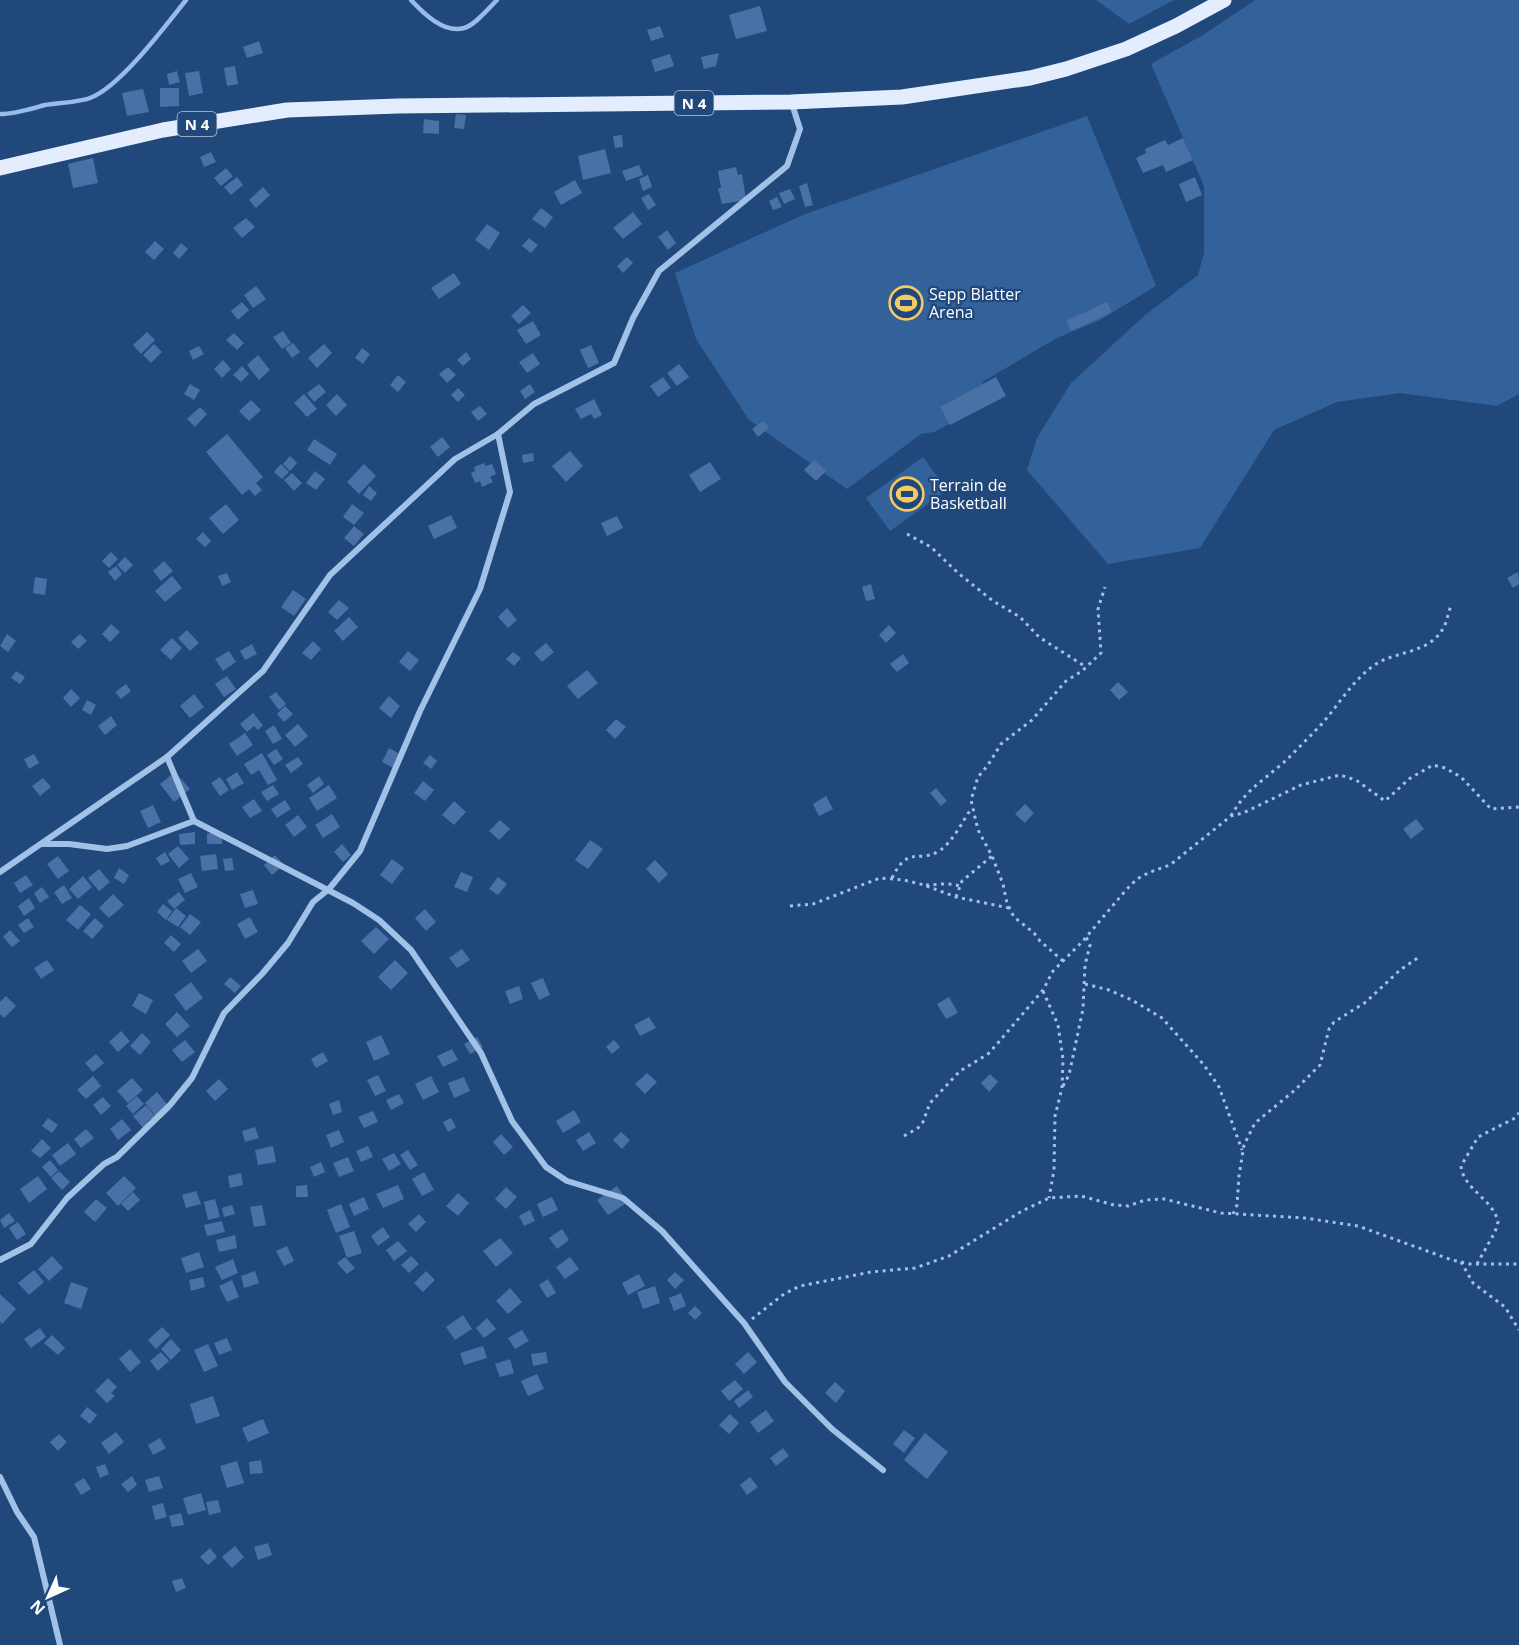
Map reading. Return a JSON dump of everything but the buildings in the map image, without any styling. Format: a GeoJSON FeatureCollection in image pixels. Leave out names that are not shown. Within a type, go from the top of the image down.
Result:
{"type":"FeatureCollection","features":[{"type":"Feature","properties":{"kind":"main road","name":"N 4"},"geometry":{"type":"LineString","coordinates":[[0,168],[185,126],[287,111],[418,105],[791,102],[902,98],[1030,78],[1066,69],[1126,49],[1224,0]]}},
{"type":"Feature","properties":{"kind":"street"},"geometry":{"type":"LineString","coordinates":[[0,872],[167,757],[262,671],[330,575],[454,459],[498,434],[534,404],[614,363],[633,318],[659,271],[787,166],[800,129],[791,102]]}},
{"type":"Feature","properties":{"kind":"street"},"geometry":{"type":"LineString","coordinates":[[0,1260],[32,1244],[67,1198],[104,1164],[117,1157],[170,1105],[192,1078],[224,1013],[262,975],[288,943],[313,902],[329,889],[360,851],[420,711],[480,589],[510,492],[498,434]]}},
{"type":"Feature","properties":{"kind":"street"},"geometry":{"type":"LineString","coordinates":[[167,757],[194,821],[329,889],[379,920],[411,950],[481,1053],[512,1121],[546,1167],[567,1181],[624,1198],[662,1232],[745,1324],[785,1382],[832,1429],[884,1470]]}},
{"type":"Feature","properties":{"kind":"street"},"geometry":{"type":"LineString","coordinates":[[41,844],[69,844],[106,849],[128,846],[194,821]]}},
{"type":"Feature","properties":{"kind":"street"},"geometry":{"type":"LineString","coordinates":[[0,1477],[17,1512],[34,1536],[60,1645]]}},
{"type":"Feature","properties":{"kind":"path"},"geometry":{"type":"LineString","coordinates":[[907,534],[931,547],[958,573],[993,601],[1020,617],[1039,637],[1086,667]]}},
{"type":"Feature","properties":{"kind":"path"},"geometry":{"type":"LineString","coordinates":[[1063,961],[1034,933],[1018,922],[1009,908],[992,856],[978,831],[972,808],[972,795],[978,777],[1001,744],[1032,720],[1065,681],[1086,667],[1101,653],[1098,609],[1105,587]]}},
{"type":"Feature","properties":{"kind":"path"},"geometry":{"type":"LineString","coordinates":[[904,1136],[918,1128],[927,1108],[940,1090],[960,1071],[987,1054],[1043,990],[1053,971],[1137,879],[1170,864],[1232,816],[1246,793],[1290,756],[1372,666],[1385,659],[1406,654],[1435,638],[1444,627],[1451,606]]}},
{"type":"Feature","properties":{"kind":"path"},"geometry":{"type":"LineString","coordinates":[[1232,816],[1301,785],[1340,775],[1356,780],[1385,801],[1409,779],[1433,765],[1461,777],[1491,809],[1519,807]]}},
{"type":"Feature","properties":{"kind":"path"},"geometry":{"type":"LineString","coordinates":[[892,878],[900,864],[910,856],[932,854],[945,846],[972,808]]}},
{"type":"Feature","properties":{"kind":"path"},"geometry":{"type":"LineString","coordinates":[[956,897],[959,886],[969,874],[992,856]]}},
{"type":"Feature","properties":{"kind":"path"},"geometry":{"type":"LineString","coordinates":[[790,906],[813,904],[880,878],[892,878],[924,885],[956,897],[1009,908]]}},
{"type":"Feature","properties":{"kind":"path"},"geometry":{"type":"LineString","coordinates":[[924,885],[951,883],[959,886]]}},
{"type":"Feature","properties":{"kind":"path"},"geometry":{"type":"LineString","coordinates":[[1062,1088],[1069,1075],[1083,1009],[1085,964],[1090,945],[1086,937]]}},
{"type":"Feature","properties":{"kind":"path"},"geometry":{"type":"LineString","coordinates":[[1233,1214],[1237,1205],[1243,1152],[1251,1129],[1260,1117],[1295,1090],[1320,1065],[1329,1029],[1334,1022],[1366,1002],[1400,970],[1419,957]]}},
{"type":"Feature","properties":{"kind":"path"},"geometry":{"type":"LineString","coordinates":[[1085,984],[1109,990],[1132,1000],[1162,1018],[1204,1065],[1219,1087],[1243,1152]]}},
{"type":"Feature","properties":{"kind":"path"},"geometry":{"type":"LineString","coordinates":[[1043,990],[1058,1025],[1063,1059],[1062,1088],[1055,1116],[1053,1170],[1049,1198]]}},
{"type":"Feature","properties":{"kind":"path"},"geometry":{"type":"LineString","coordinates":[[1477,1264],[1495,1232],[1498,1218],[1465,1177],[1461,1166],[1478,1137],[1515,1118],[1519,1113]]}},
{"type":"Feature","properties":{"kind":"path"},"geometry":{"type":"LineString","coordinates":[[745,1324],[784,1294],[800,1286],[871,1272],[915,1268],[949,1257],[1022,1211],[1049,1198],[1081,1196],[1113,1205],[1128,1206],[1145,1200],[1164,1199],[1233,1214],[1305,1218],[1358,1226],[1461,1262],[1519,1264]]}},
{"type":"Feature","properties":{"kind":"path"},"geometry":{"type":"LineString","coordinates":[[1461,1262],[1473,1283],[1485,1294],[1505,1306],[1519,1330]]}},
{"type":"Feature","properties":{"kind":"shaded area"},"geometry":{"type":"Polygon","coordinates":[[[1096,0],[1174,0],[1129,24],[1096,0]]]}},
{"type":"Feature","properties":{"kind":"shaded area"},"geometry":{"type":"Polygon","coordinates":[[[1255,0],[1519,0],[1519,394],[1497,406],[1400,393],[1337,402],[1274,430],[1200,548],[1108,564],[1027,470],[1037,438],[1071,383],[1145,315],[1198,275],[1204,253],[1204,186],[1151,64],[1203,35],[1255,0]]]}},
{"type":"Feature","properties":{"kind":"shaded area","name":"Sepp Blatter Arena"},"geometry":{"type":"Polygon","coordinates":[[[1087,116],[1156,286],[1100,320],[1057,338],[982,382],[991,402],[934,432],[921,434],[847,489],[749,420],[696,339],[675,273],[805,214],[1087,116]]]}},
{"type":"Feature","properties":{"kind":"shaded area","name":"Terrain de Basketball"},"geometry":{"type":"Polygon","coordinates":[[[923,457],[947,490],[890,531],[866,498],[923,457]]]}},
{"type":"Feature","properties":{"kind":"waterway"},"geometry":{"type":"LineString","coordinates":[[0,114],[81,100],[102,92],[142,54],[186,0]]}},
{"type":"Feature","properties":{"kind":"waterway"},"geometry":{"type":"LineString","coordinates":[[411,0],[434,21],[456,29],[468,27],[497,0]]}},
{"type":"Feature","properties":{"kind":"place","name":"Sepp Blatter Arena"},"geometry":{"type":"Point","coordinates":[906,303]}},
{"type":"Feature","properties":{"kind":"place","name":"Terrain de Basketball"},"geometry":{"type":"Point","coordinates":[907,494]}}]}
